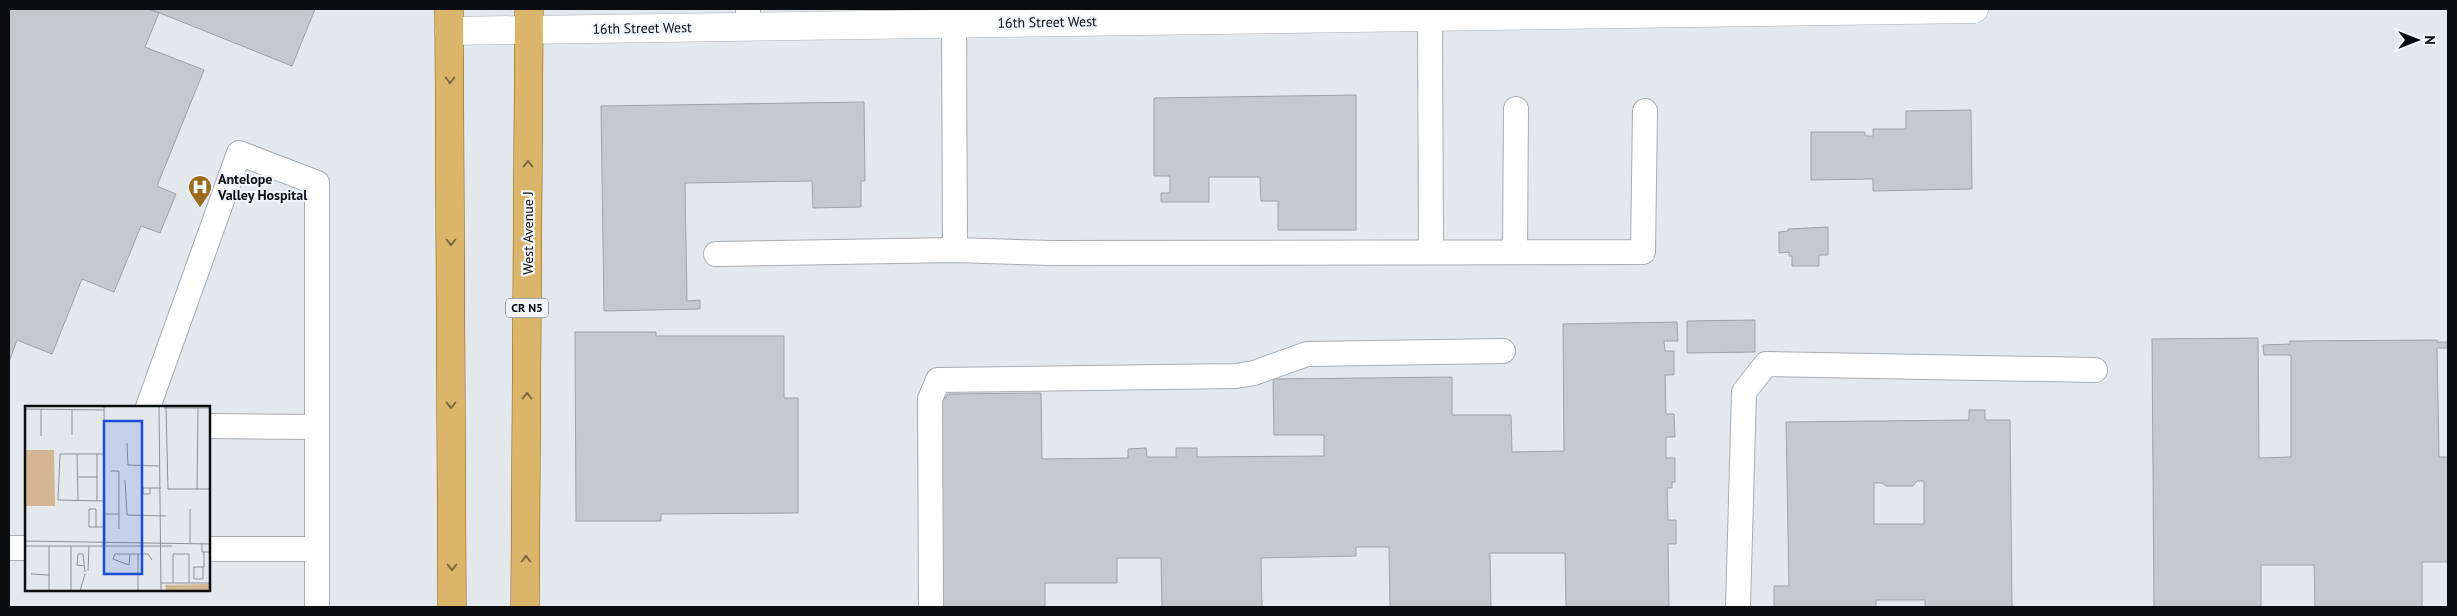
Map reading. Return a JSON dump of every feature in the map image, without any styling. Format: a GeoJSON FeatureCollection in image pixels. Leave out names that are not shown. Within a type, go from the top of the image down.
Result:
{"type":"FeatureCollection","features":[{"type":"Feature","properties":{"kind":"main road","name":"West Avenue J"},"geometry":{"type":"LineString","coordinates":[[525,607],[529,19]]}},
{"type":"Feature","properties":{"kind":"main road"},"geometry":{"type":"LineString","coordinates":[[449,20],[452,607]]}},
{"type":"Feature","properties":{"kind":"street","name":"16th Street West"},"geometry":{"type":"LineString","coordinates":[[449,20],[748,18],[954,24],[1167,14],[1430,17],[1974,9]]}},
{"type":"Feature","properties":{"kind":"lane"},"geometry":{"type":"LineString","coordinates":[[1430,17],[1431,252]]}},
{"type":"Feature","properties":{"kind":"lane"},"geometry":{"type":"LineString","coordinates":[[954,24],[955,250]]}},
{"type":"Feature","properties":{"kind":"lane"},"geometry":{"type":"LineString","coordinates":[[1515,252],[1516,109]]}},
{"type":"Feature","properties":{"kind":"lane"},"geometry":{"type":"LineString","coordinates":[[716,254],[955,250],[1052,254],[1643,252],[1645,111]]}},
{"type":"Feature","properties":{"kind":"lane"},"geometry":{"type":"LineString","coordinates":[[148,406],[239,153],[317,184],[316,607]]}},
{"type":"Feature","properties":{"kind":"lane"},"geometry":{"type":"LineString","coordinates":[[931,607],[930,399],[938,380],[1236,376],[1254,373],[1307,354],[1503,351]]}},
{"type":"Feature","properties":{"kind":"lane"},"geometry":{"type":"LineString","coordinates":[[1738,607],[1744,392],[1766,364],[2095,370]]}},
{"type":"Feature","properties":{"kind":"lane"},"geometry":{"type":"LineString","coordinates":[[210,426],[317,427]]}},
{"type":"Feature","properties":{"kind":"lane"},"geometry":{"type":"LineString","coordinates":[[9,548],[25,548]]}},
{"type":"Feature","properties":{"kind":"lane"},"geometry":{"type":"LineString","coordinates":[[210,549],[317,549]]}},
{"type":"Feature","properties":{"kind":"building"},"geometry":{"type":"Polygon","coordinates":[[[9,9],[148,9],[159,13],[145,47],[204,70],[157,186],[176,194],[160,233],[141,226],[114,292],[82,279],[52,354],[17,340],[9,362],[9,9]]]}},
{"type":"Feature","properties":{"kind":"building"},"geometry":{"type":"Polygon","coordinates":[[[150,9],[315,9],[292,66],[150,9]]]}},
{"type":"Feature","properties":{"kind":"building"},"geometry":{"type":"Polygon","coordinates":[[[1356,95],[1356,230],[1278,230],[1278,201],[1261,201],[1260,177],[1209,177],[1209,202],[1161,202],[1161,193],[1170,193],[1170,176],[1154,176],[1154,98],[1356,95]]]}},
{"type":"Feature","properties":{"kind":"building"},"geometry":{"type":"Polygon","coordinates":[[[864,102],[865,181],[861,181],[861,207],[813,208],[812,181],[685,183],[687,301],[700,300],[700,309],[604,311],[601,106],[864,102]]]}},
{"type":"Feature","properties":{"kind":"building"},"geometry":{"type":"Polygon","coordinates":[[[1971,110],[1972,189],[1873,191],[1873,179],[1811,180],[1811,132],[1865,132],[1865,136],[1873,136],[1873,129],[1906,129],[1906,111],[1971,110]]]}},
{"type":"Feature","properties":{"kind":"building"},"geometry":{"type":"Polygon","coordinates":[[[1828,227],[1828,255],[1819,255],[1819,266],[1792,266],[1792,256],[1789,256],[1789,252],[1779,253],[1779,232],[1788,231],[1788,229],[1828,227]]]}},
{"type":"Feature","properties":{"kind":"building"},"geometry":{"type":"Polygon","coordinates":[[[1755,320],[1755,352],[1687,353],[1687,321],[1755,320]]]}},
{"type":"Feature","properties":{"kind":"building"},"geometry":{"type":"Polygon","coordinates":[[[1677,322],[1678,341],[1664,341],[1665,351],[1674,351],[1674,375],[1665,375],[1666,414],[1674,414],[1675,437],[1666,437],[1666,458],[1675,458],[1675,482],[1672,482],[1672,488],[1667,488],[1668,520],[1676,520],[1676,544],[1668,544],[1669,607],[1566,607],[1565,553],[1490,553],[1491,607],[1390,607],[1389,547],[1356,547],[1356,556],[1261,558],[1262,607],[1162,607],[1161,558],[1117,558],[1117,583],[1045,583],[1045,607],[943,607],[941,403],[948,394],[1041,393],[1042,459],[1128,458],[1128,449],[1146,448],[1147,457],[1176,457],[1176,448],[1197,448],[1197,457],[1324,456],[1324,435],[1274,435],[1273,379],[1452,377],[1452,415],[1511,415],[1512,452],[1564,451],[1563,324],[1677,322]]]}},
{"type":"Feature","properties":{"kind":"building"},"geometry":{"type":"Polygon","coordinates":[[[575,332],[656,332],[656,336],[784,336],[784,398],[798,398],[798,513],[661,514],[661,521],[576,521],[575,332]]]}},
{"type":"Feature","properties":{"kind":"building"},"geometry":{"type":"Polygon","coordinates":[[[2258,338],[2259,458],[2291,457],[2291,355],[2264,355],[2263,345],[2290,344],[2290,341],[2437,340],[2437,342],[2448,342],[2448,348],[2437,348],[2439,457],[2448,457],[2448,562],[2422,562],[2422,607],[2315,607],[2314,565],[2261,565],[2261,607],[2154,607],[2152,339],[2258,338]]]}},
{"type":"Feature","properties":{"kind":"building"},"geometry":{"type":"Polygon","coordinates":[[[1969,410],[1985,410],[1985,420],[2010,420],[2012,607],[1925,607],[1925,600],[1876,600],[1876,607],[1774,607],[1774,586],[1789,586],[1786,422],[1969,420],[1969,410]],[[1917,481],[1913,486],[1886,486],[1882,483],[1874,483],[1874,524],[1924,524],[1924,481],[1917,481]]]}},
{"type":"Feature","properties":{"kind":"place","name":"Antelope Valley Hospital"},"geometry":{"type":"Point","coordinates":[200,208]}}]}
